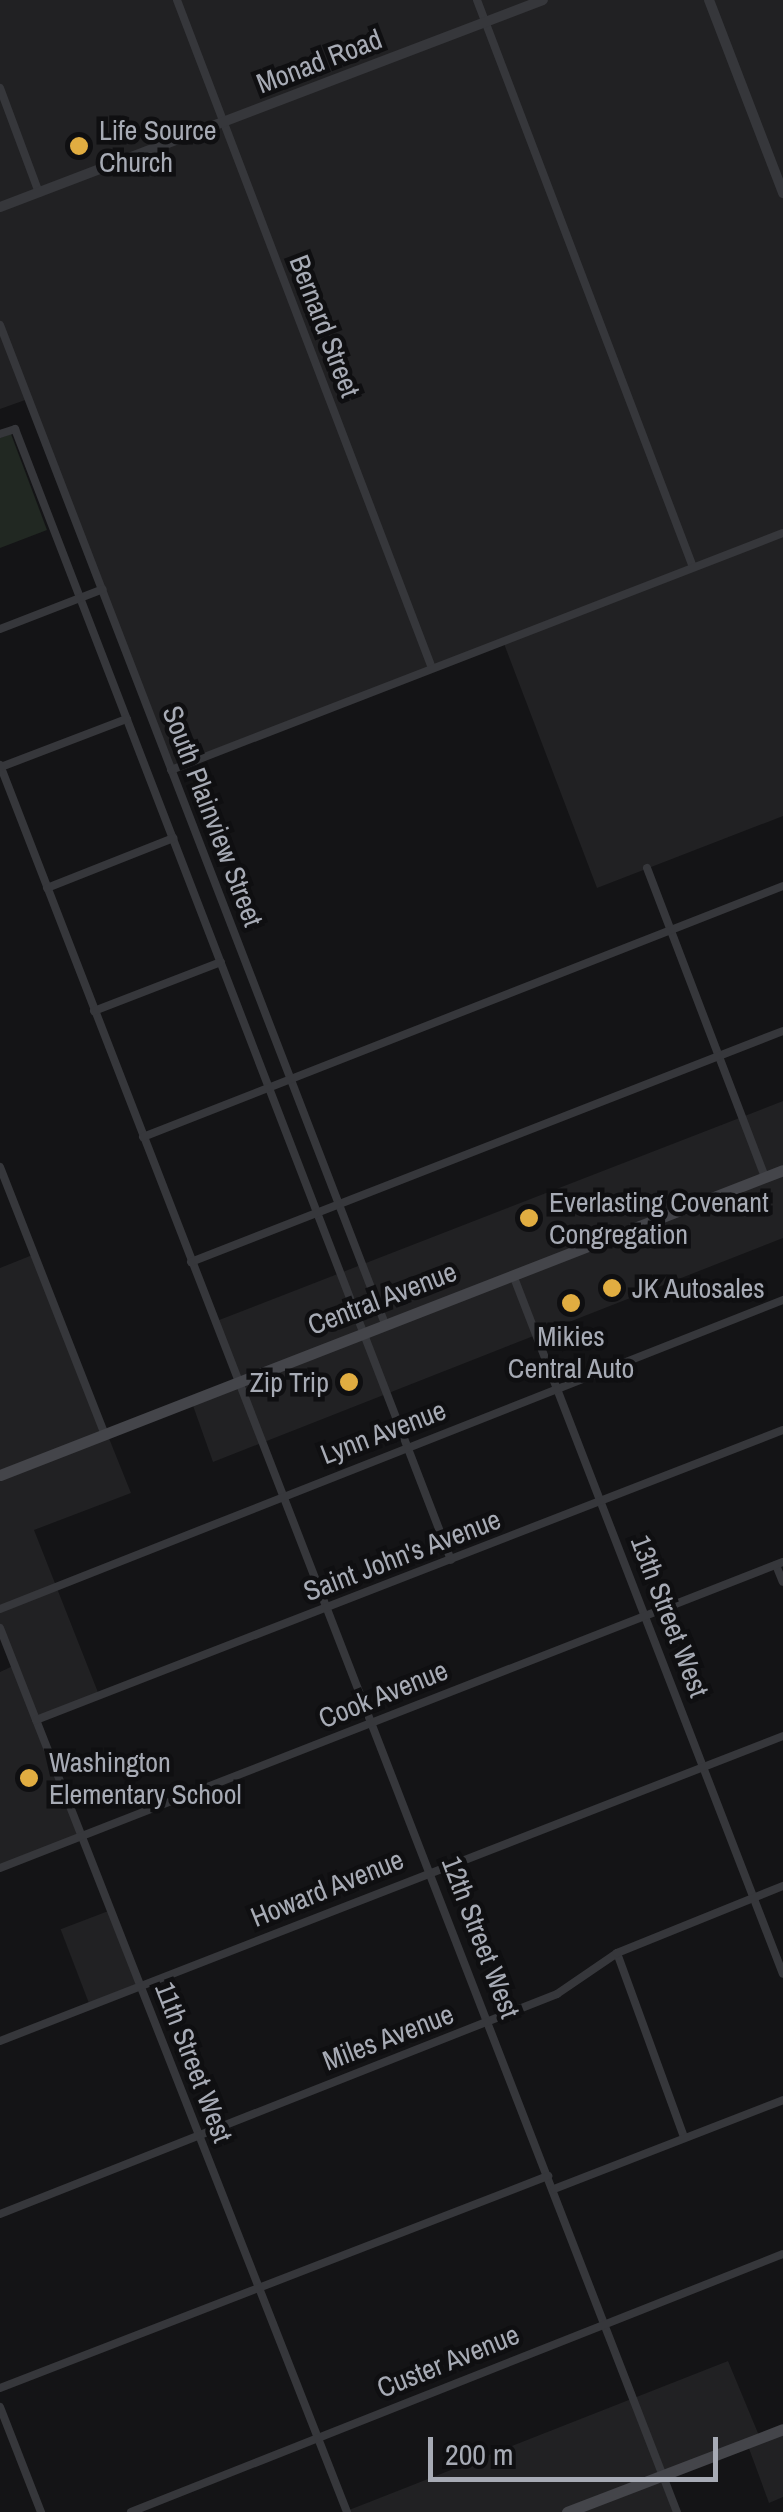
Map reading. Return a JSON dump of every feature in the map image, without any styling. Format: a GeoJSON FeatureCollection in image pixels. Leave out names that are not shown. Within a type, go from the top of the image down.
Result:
{"type":"FeatureCollection","features":[{"type":"Feature","properties":{"kind":"main road","name":"Central Avenue"},"geometry":{"type":"LineString","coordinates":[[0,1475],[783,1171]]}},
{"type":"Feature","properties":{"kind":"main road"},"geometry":{"type":"LineString","coordinates":[[567,2512],[783,2429]]}},
{"type":"Feature","properties":{"kind":"street","name":"Bernard Street"},"geometry":{"type":"LineString","coordinates":[[177,0],[432,668]]}},
{"type":"Feature","properties":{"kind":"street"},"geometry":{"type":"LineString","coordinates":[[477,0],[693,567]]}},
{"type":"Feature","properties":{"kind":"street","name":"Monad Road"},"geometry":{"type":"LineString","coordinates":[[0,208],[543,0]]}},
{"type":"Feature","properties":{"kind":"street"},"geometry":{"type":"LineString","coordinates":[[708,0],[783,194]]}},
{"type":"Feature","properties":{"kind":"street"},"geometry":{"type":"LineString","coordinates":[[0,88],[39,193]]}},
{"type":"Feature","properties":{"kind":"street","name":"South Plainview Street"},"geometry":{"type":"LineString","coordinates":[[0,325],[385,1324]]}},
{"type":"Feature","properties":{"kind":"street","name":"South Plainview Street"},"geometry":{"type":"LineString","coordinates":[[0,434],[15,429],[452,1560]]}},
{"type":"Feature","properties":{"kind":"street"},"geometry":{"type":"LineString","coordinates":[[172,770],[783,533]]}},
{"type":"Feature","properties":{"kind":"street"},"geometry":{"type":"LineString","coordinates":[[0,629],[103,588]]}},
{"type":"Feature","properties":{"kind":"street"},"geometry":{"type":"LineString","coordinates":[[0,766],[127,719]]}},
{"type":"Feature","properties":{"kind":"street","name":"12th Street West"},"geometry":{"type":"LineString","coordinates":[[0,766],[237,1382],[490,2021],[676,2512]]}},
{"type":"Feature","properties":{"kind":"street"},"geometry":{"type":"LineString","coordinates":[[47,888],[173,838]]}},
{"type":"Feature","properties":{"kind":"street"},"geometry":{"type":"LineString","coordinates":[[647,868],[765,1177]]}},
{"type":"Feature","properties":{"kind":"street"},"geometry":{"type":"LineString","coordinates":[[143,1137],[783,886]]}},
{"type":"Feature","properties":{"kind":"street"},"geometry":{"type":"LineString","coordinates":[[94,1011],[220,962]]}},
{"type":"Feature","properties":{"kind":"street"},"geometry":{"type":"LineString","coordinates":[[191,1262],[783,1031]]}},
{"type":"Feature","properties":{"kind":"street"},"geometry":{"type":"LineString","coordinates":[[0,1167],[104,1433]]}},
{"type":"Feature","properties":{"kind":"street","name":"13th Street West"},"geometry":{"type":"LineString","coordinates":[[513,1274],[783,1974]]}},
{"type":"Feature","properties":{"kind":"street","name":"Lynn Avenue"},"geometry":{"type":"LineString","coordinates":[[0,1609],[783,1300]]}},
{"type":"Feature","properties":{"kind":"street","name":"Saint John's Avenue"},"geometry":{"type":"LineString","coordinates":[[36,1720],[783,1430]]}},
{"type":"Feature","properties":{"kind":"street"},"geometry":{"type":"LineString","coordinates":[[780,1564],[783,1582]]}},
{"type":"Feature","properties":{"kind":"street","name":"Cook Avenue"},"geometry":{"type":"LineString","coordinates":[[0,1868],[780,1564]]}},
{"type":"Feature","properties":{"kind":"street","name":"11th Street West"},"geometry":{"type":"LineString","coordinates":[[0,1628],[347,2512]]}},
{"type":"Feature","properties":{"kind":"street","name":"Howard Avenue"},"geometry":{"type":"LineString","coordinates":[[0,2041],[783,1736]]}},
{"type":"Feature","properties":{"kind":"street","name":"Miles Avenue"},"geometry":{"type":"LineString","coordinates":[[0,2214],[578,1985],[617,1954],[783,1886]]}},
{"type":"Feature","properties":{"kind":"street"},"geometry":{"type":"LineString","coordinates":[[617,1954],[684,2138]]}},
{"type":"Feature","properties":{"kind":"street"},"geometry":{"type":"LineString","coordinates":[[554,2189],[783,2100]]}},
{"type":"Feature","properties":{"kind":"street"},"geometry":{"type":"LineString","coordinates":[[0,2388],[548,2176]]}},
{"type":"Feature","properties":{"kind":"street","name":"Custer Avenue"},"geometry":{"type":"LineString","coordinates":[[131,2512],[783,2254]]}},
{"type":"Feature","properties":{"kind":"street"},"geometry":{"type":"LineString","coordinates":[[0,2407],[42,2512]]}},
{"type":"Feature","properties":{"kind":"shaded area"},"geometry":{"type":"Polygon","coordinates":[[[0,0],[783,0],[783,816],[597,888],[503,641],[171,770],[28,399],[0,409],[0,0]]]}},
{"type":"Feature","properties":{"kind":"shaded area"},"geometry":{"type":"Polygon","coordinates":[[[11,434],[47,530],[0,548],[0,438],[11,434]]]}},
{"type":"Feature","properties":{"kind":"shaded area"},"geometry":{"type":"Polygon","coordinates":[[[783,1101],[783,1238],[213,1462],[191,1400],[237,1382],[214,1322],[783,1101]]]}},
{"type":"Feature","properties":{"kind":"shaded area"},"geometry":{"type":"Polygon","coordinates":[[[35,1254],[131,1493],[34,1530],[99,1695],[36,1720],[82,1836],[0,1868],[0,1672],[15,1665],[0,1628],[0,1268],[35,1254]]]}},
{"type":"Feature","properties":{"kind":"shaded area"},"geometry":{"type":"Polygon","coordinates":[[[111,1910],[141,1987],[90,2007],[61,1929],[111,1910]]]}},
{"type":"Feature","properties":{"kind":"shaded area"},"geometry":{"type":"Polygon","coordinates":[[[728,2361],[760,2438],[783,2429],[783,2497],[769,2503],[747,2443],[664,2475],[675,2512],[344,2512],[728,2361]]]}},
{"type":"Feature","properties":{"kind":"place","name":"Life Source Church"},"geometry":{"type":"Point","coordinates":[79,146]}},
{"type":"Feature","properties":{"kind":"place","name":"Everlasting Covenant Congregation"},"geometry":{"type":"Point","coordinates":[529,1218]}},
{"type":"Feature","properties":{"kind":"place","name":"JK Autosales"},"geometry":{"type":"Point","coordinates":[612,1288]}},
{"type":"Feature","properties":{"kind":"place","name":"Mikies Central Auto"},"geometry":{"type":"Point","coordinates":[571,1303]}},
{"type":"Feature","properties":{"kind":"place","name":"Zip Trip"},"geometry":{"type":"Point","coordinates":[349,1382]}},
{"type":"Feature","properties":{"kind":"place","name":"Washington Elementary School"},"geometry":{"type":"Point","coordinates":[29,1778]}}]}
